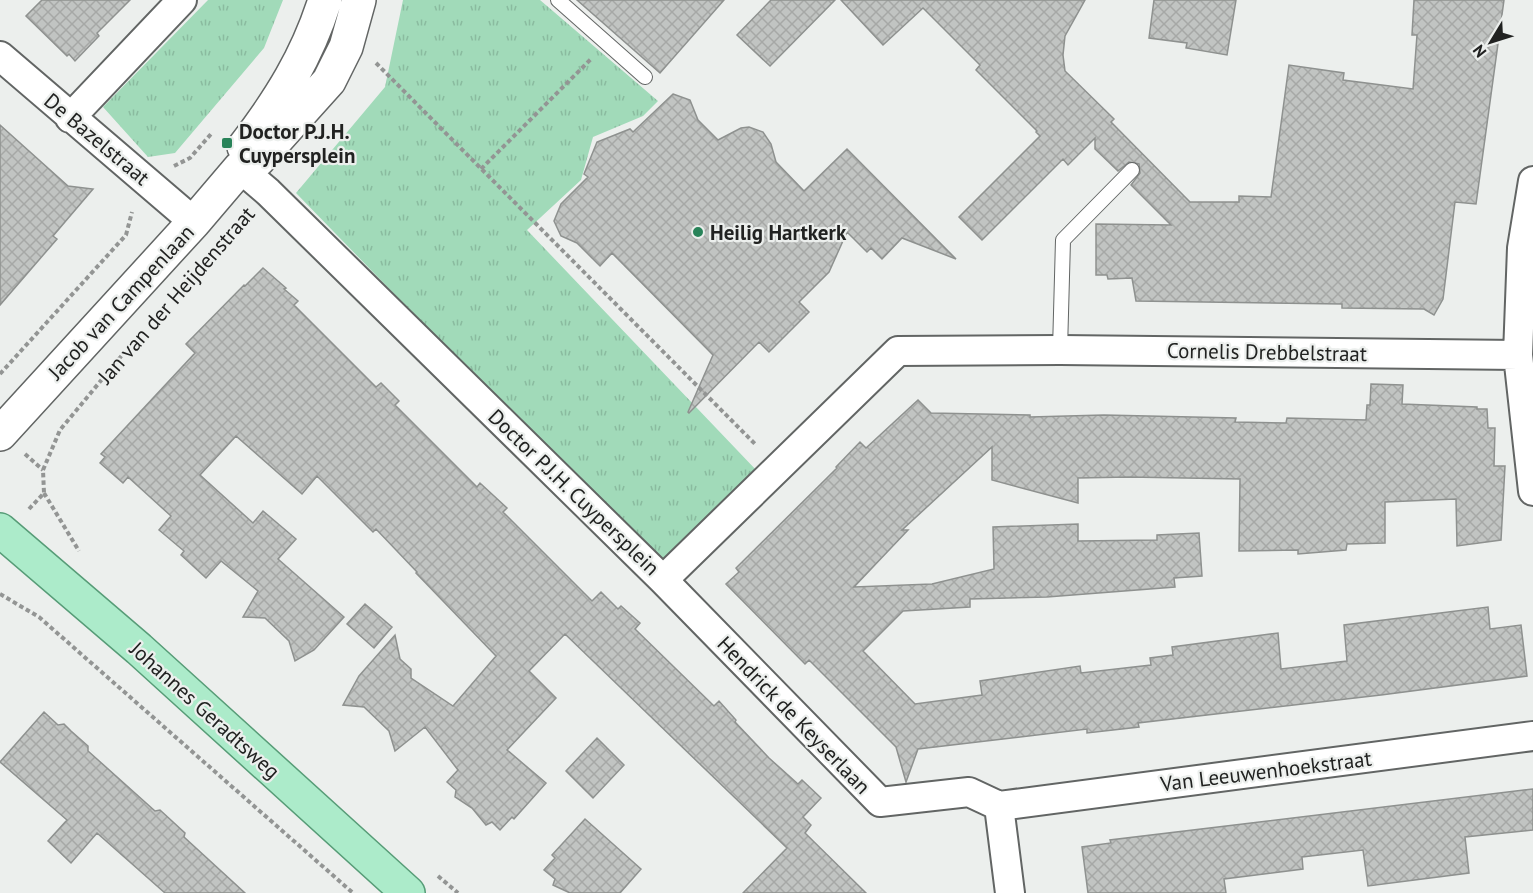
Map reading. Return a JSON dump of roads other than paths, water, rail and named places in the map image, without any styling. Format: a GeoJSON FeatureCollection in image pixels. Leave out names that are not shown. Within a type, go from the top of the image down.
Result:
{"type":"FeatureCollection","features":[{"type":"Feature","properties":{"kind":"main road"},"geometry":{"type":"LineString","coordinates":[[240,168],[244,148],[270,112],[315,34],[326,0]]}},
{"type":"Feature","properties":{"kind":"main road"},"geometry":{"type":"LineString","coordinates":[[240,168],[258,160],[329,81],[346,47],[359,0]]}},
{"type":"Feature","properties":{"kind":"main road","name":"Jacob van Campenlaan"},"geometry":{"type":"LineString","coordinates":[[0,434],[194,222],[240,168]]}},
{"type":"Feature","properties":{"kind":"main road","name":"Johannes Geradtsweg"},"geometry":{"type":"LineString","coordinates":[[3,532],[139,649],[408,893]]}},
{"type":"Feature","properties":{"kind":"street"},"geometry":{"type":"LineString","coordinates":[[70,118],[182,0]]}},
{"type":"Feature","properties":{"kind":"street","name":"De Bazelstraat"},"geometry":{"type":"LineString","coordinates":[[0,56],[194,222]]}},
{"type":"Feature","properties":{"kind":"street","name":"Doctor P.J.H. Cuypersplein"},"geometry":{"type":"LineString","coordinates":[[240,168],[276,200],[663,580],[898,351]]}},
{"type":"Feature","properties":{"kind":"street"},"geometry":{"type":"LineString","coordinates":[[1533,181],[1518,355],[1533,491]]}},
{"type":"Feature","properties":{"kind":"street","name":"Cornelis Drebbelstraat"},"geometry":{"type":"LineString","coordinates":[[898,351],[1059,350],[1518,355]]}},
{"type":"Feature","properties":{"kind":"street","name":"Hendrick de Keyserlaan"},"geometry":{"type":"LineString","coordinates":[[663,580],[880,802],[969,792],[999,806]]}},
{"type":"Feature","properties":{"kind":"street","name":"Van Leeuwenhoekstraat"},"geometry":{"type":"LineString","coordinates":[[999,806],[1533,736]]}},
{"type":"Feature","properties":{"kind":"street"},"geometry":{"type":"LineString","coordinates":[[999,806],[1010,893]]}},
{"type":"Feature","properties":{"kind":"lane"},"geometry":{"type":"LineString","coordinates":[[558,0],[645,76]]}},
{"type":"Feature","properties":{"kind":"lane"},"geometry":{"type":"LineString","coordinates":[[1059,350],[1063,240],[1132,170]]}},
{"type":"Feature","properties":{"kind":"place","name":"Doctor P.J.H. Cuypersplein"},"geometry":{"type":"Point","coordinates":[227,143]}},
{"type":"Feature","properties":{"kind":"place","name":"Heilig Hartkerk"},"geometry":{"type":"Point","coordinates":[698,232]}}]}
